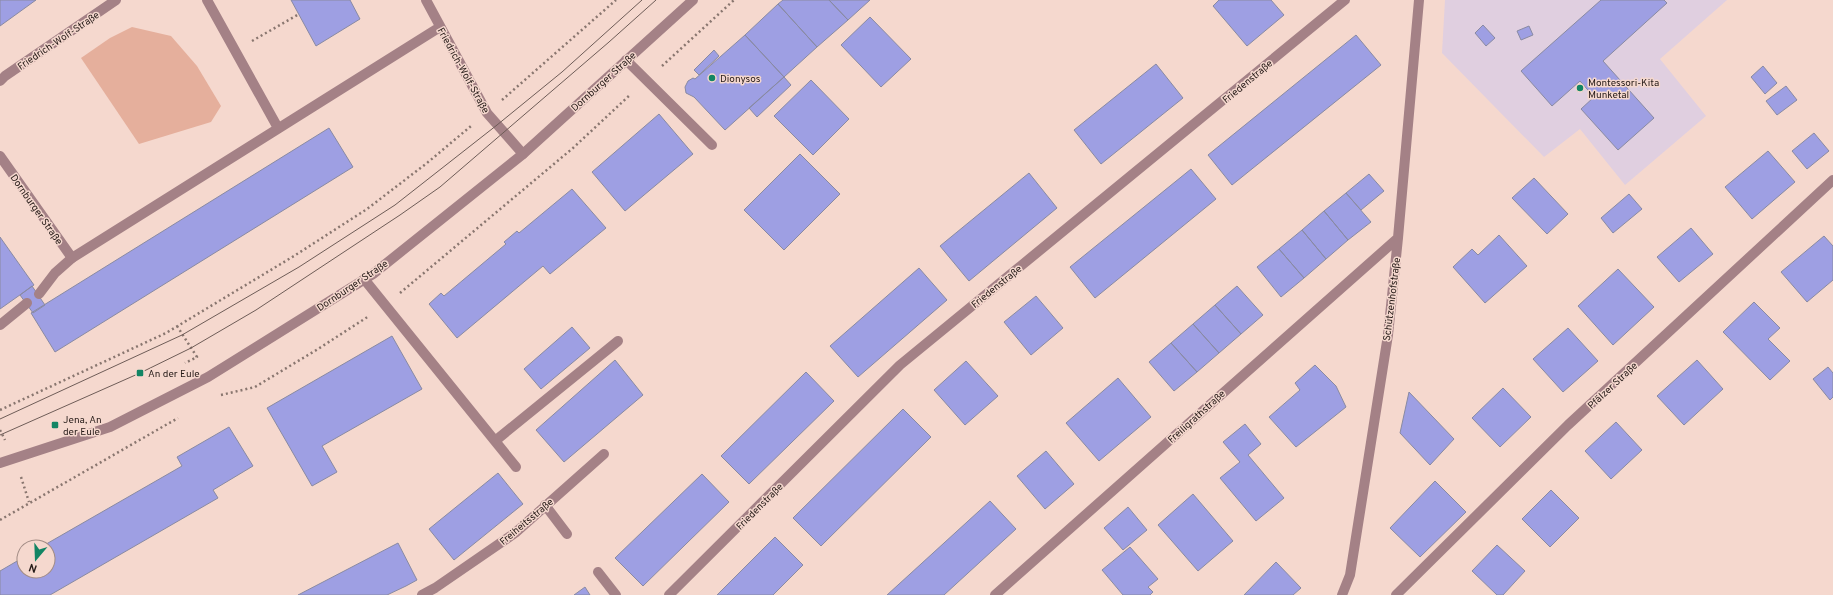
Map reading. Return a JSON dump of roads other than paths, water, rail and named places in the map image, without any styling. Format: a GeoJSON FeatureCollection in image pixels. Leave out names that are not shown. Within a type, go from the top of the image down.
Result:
{"type":"FeatureCollection","features":[{"type":"Feature","properties":{"kind":"street","name":"Friedrich-Wolf-Straße"},"geometry":{"type":"LineString","coordinates":[[0,81],[5,76],[116,0]]}},
{"type":"Feature","properties":{"kind":"street"},"geometry":{"type":"LineString","coordinates":[[207,0],[278,128]]}},
{"type":"Feature","properties":{"kind":"street","name":"Friedrich-Wolf-Straße"},"geometry":{"type":"LineString","coordinates":[[426,0],[487,113],[523,154]]}},
{"type":"Feature","properties":{"kind":"street","name":"Dornburger Straße"},"geometry":{"type":"LineString","coordinates":[[0,463],[110,427],[208,377],[364,279],[523,154],[693,0]]}},
{"type":"Feature","properties":{"kind":"street","name":"Friedenstraße"},"geometry":{"type":"LineString","coordinates":[[669,595],[900,364],[1116,189],[1345,0]]}},
{"type":"Feature","properties":{"kind":"street","name":"Schützenhofstraße"},"geometry":{"type":"LineString","coordinates":[[1342,595],[1350,575],[1383,366],[1398,238],[1419,0]]}},
{"type":"Feature","properties":{"kind":"street"},"geometry":{"type":"LineString","coordinates":[[38,294],[54,273],[72,258],[440,28]]}},
{"type":"Feature","properties":{"kind":"street"},"geometry":{"type":"LineString","coordinates":[[626,60],[712,145]]}},
{"type":"Feature","properties":{"kind":"street","name":"Dornburger Straße"},"geometry":{"type":"LineString","coordinates":[[0,156],[72,258]]}},
{"type":"Feature","properties":{"kind":"street","name":"Pfälzer Straße"},"geometry":{"type":"LineString","coordinates":[[1396,595],[1568,425],[1833,180]]}},
{"type":"Feature","properties":{"kind":"street","name":"Freiligrathstraße"},"geometry":{"type":"LineString","coordinates":[[995,595],[1398,238]]}},
{"type":"Feature","properties":{"kind":"street"},"geometry":{"type":"LineString","coordinates":[[364,279],[516,467]]}},
{"type":"Feature","properties":{"kind":"street"},"geometry":{"type":"LineString","coordinates":[[0,325],[27,303]]}},
{"type":"Feature","properties":{"kind":"street"},"geometry":{"type":"LineString","coordinates":[[495,441],[618,341]]}},
{"type":"Feature","properties":{"kind":"street","name":"Freiheitsstraße"},"geometry":{"type":"LineString","coordinates":[[422,595],[435,588],[515,533],[604,454]]}},
{"type":"Feature","properties":{"kind":"street"},"geometry":{"type":"LineString","coordinates":[[545,505],[568,534]]}},
{"type":"Feature","properties":{"kind":"street"},"geometry":{"type":"LineString","coordinates":[[598,572],[616,595]]}},
{"type":"Feature","properties":{"kind":"tram line"},"geometry":{"type":"LineString","coordinates":[[0,419],[182,335],[299,267],[395,205],[562,72],[642,0]]}},
{"type":"Feature","properties":{"kind":"tram line"},"geometry":{"type":"LineString","coordinates":[[0,435],[140,373],[191,348],[256,310],[400,215],[440,187],[656,0]]}},
{"type":"Feature","properties":{"kind":"place","name":"Dionysos"},"geometry":{"type":"Point","coordinates":[712,78]}},
{"type":"Feature","properties":{"kind":"place","name":"Montessori-Kita Munketal"},"geometry":{"type":"Point","coordinates":[1580,88]}},
{"type":"Feature","properties":{"kind":"place","name":"An der Eule"},"geometry":{"type":"Point","coordinates":[140,373]}},
{"type":"Feature","properties":{"kind":"place","name":"Jena, An der Eule"},"geometry":{"type":"Point","coordinates":[55,425]}}]}
